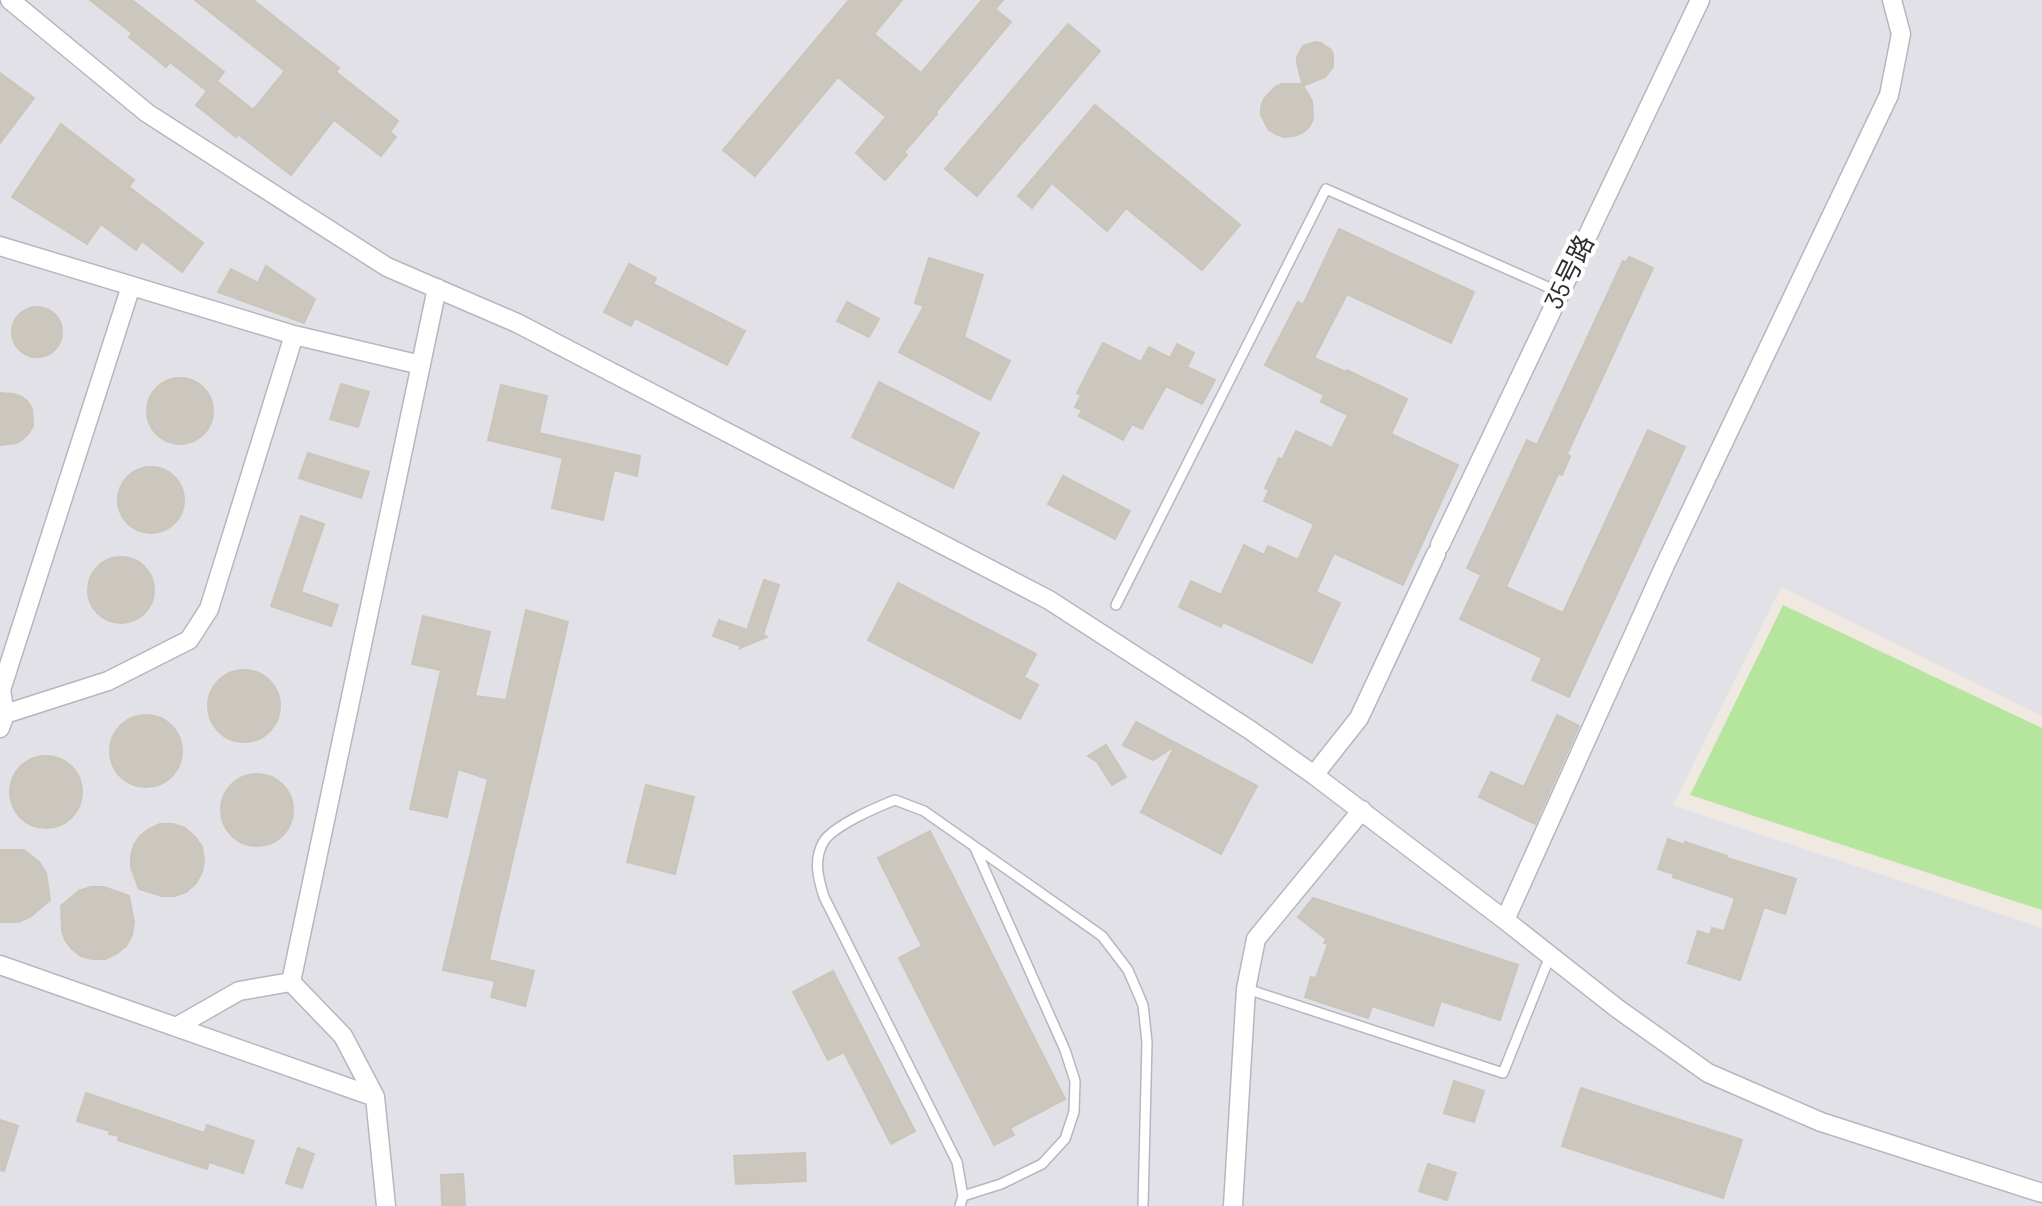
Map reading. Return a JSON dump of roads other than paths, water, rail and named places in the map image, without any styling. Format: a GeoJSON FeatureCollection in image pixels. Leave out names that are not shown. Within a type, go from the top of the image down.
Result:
{"type":"FeatureCollection","features":[{"type":"Feature","properties":{"kind":"street"},"geometry":{"type":"LineString","coordinates":[[10,0],[147,113],[387,267],[517,323],[1049,600],[1314,775],[1618,1009],[1708,1073],[1821,1122],[2042,1193]]}},
{"type":"Feature","properties":{"kind":"street","name":"35号路"},"geometry":{"type":"LineString","coordinates":[[1314,775],[1359,718],[1700,0]]}},
{"type":"Feature","properties":{"kind":"street"},"geometry":{"type":"LineString","coordinates":[[1505,920],[1665,565],[1889,95],[1901,34],[1892,0]]}},
{"type":"Feature","properties":{"kind":"street"},"geometry":{"type":"LineString","coordinates":[[0,246],[294,335],[421,365]]}},
{"type":"Feature","properties":{"kind":"street"},"geometry":{"type":"LineString","coordinates":[[131,286],[1,690],[2,721],[108,681],[189,640],[209,609],[294,335]]}},
{"type":"Feature","properties":{"kind":"street"},"geometry":{"type":"LineString","coordinates":[[291,982],[437,288]]}},
{"type":"Feature","properties":{"kind":"street"},"geometry":{"type":"LineString","coordinates":[[1233,1206],[1246,989],[1256,939],[1362,810]]}},
{"type":"Feature","properties":{"kind":"street"},"geometry":{"type":"LineString","coordinates":[[0,965],[375,1097]]}},
{"type":"Feature","properties":{"kind":"street"},"geometry":{"type":"LineString","coordinates":[[176,1027],[239,991],[291,982]]}},
{"type":"Feature","properties":{"kind":"street"},"geometry":{"type":"LineString","coordinates":[[291,982],[343,1036],[375,1097],[386,1206]]}},
{"type":"Feature","properties":{"kind":"lane"},"geometry":{"type":"LineString","coordinates":[[1116,605],[1326,189],[1559,292]]}},
{"type":"Feature","properties":{"kind":"lane"},"geometry":{"type":"LineString","coordinates":[[975,846],[1065,1050],[1075,1081],[1074,1112],[1065,1139],[1042,1164],[962,1201],[957,1162],[824,897],[817,876],[818,858],[825,839],[851,821],[895,800],[924,811],[975,846],[1102,936],[1128,970],[1143,1005],[1147,1042],[1143,1206]]}},
{"type":"Feature","properties":{"kind":"lane"},"geometry":{"type":"LineString","coordinates":[[1246,989],[1503,1073],[1550,956]]}}]}
